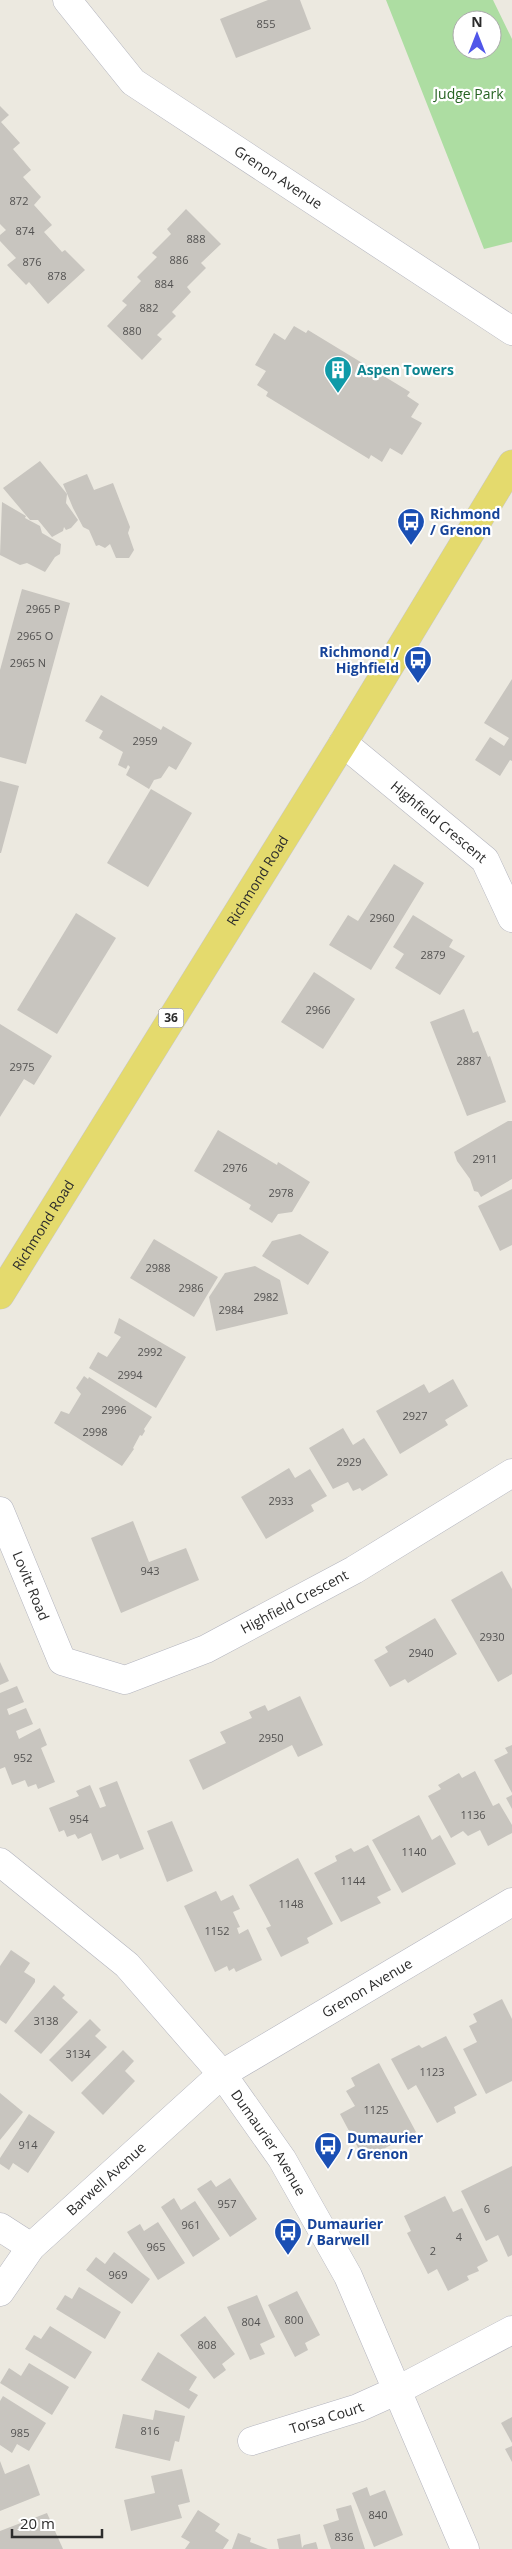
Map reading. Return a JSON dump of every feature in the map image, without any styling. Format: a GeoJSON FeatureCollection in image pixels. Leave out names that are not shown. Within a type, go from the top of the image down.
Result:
{"type":"FeatureCollection","features":[{"type":"Feature","properties":{"kind":"main road","name":"Richmond Road"},"geometry":{"type":"LineString","coordinates":[[0,1295],[343,743],[512,464]]}},
{"type":"Feature","properties":{"kind":"street","name":"Grenon Avenue"},"geometry":{"type":"LineString","coordinates":[[66,0],[133,82],[512,331]]}},
{"type":"Feature","properties":{"kind":"street","name":"Highfield Crescent"},"geometry":{"type":"LineString","coordinates":[[343,743],[485,860],[512,918]]}},
{"type":"Feature","properties":{"kind":"street","name":"Highfield Crescent"},"geometry":{"type":"LineString","coordinates":[[62,1662],[125,1680],[206,1649],[354,1570],[512,1473]]}},
{"type":"Feature","properties":{"kind":"street","name":"Lovitt Road"},"geometry":{"type":"LineString","coordinates":[[0,1511],[62,1662]]}},
{"type":"Feature","properties":{"kind":"street","name":"Dumaurier Avenue"},"geometry":{"type":"LineString","coordinates":[[0,1862],[127,1966],[222,2074],[282,2159],[348,2276],[465,2549]]}},
{"type":"Feature","properties":{"kind":"street","name":"Grenon Avenue"},"geometry":{"type":"LineString","coordinates":[[222,2074],[512,1902]]}},
{"type":"Feature","properties":{"kind":"street","name":"Barwell Avenue"},"geometry":{"type":"LineString","coordinates":[[0,2292],[31,2247],[222,2074]]}},
{"type":"Feature","properties":{"kind":"street"},"geometry":{"type":"LineString","coordinates":[[0,2227],[31,2247]]}},
{"type":"Feature","properties":{"kind":"street","name":"Torsa Court"},"geometry":{"type":"LineString","coordinates":[[252,2441],[358,2408],[398,2390],[512,2330]]}},
{"type":"Feature","properties":{"kind":"green space","name":"Judge Park"},"geometry":{"type":"Polygon","coordinates":[[[386,0],[493,0],[498,10],[452,10],[452,60],[502,60],[502,18],[512,39],[512,242],[484,249],[386,0]]]}},
{"type":"Feature","properties":{"kind":"building"},"geometry":{"type":"Polygon","coordinates":[[[268,0],[300,0],[311,29],[236,58],[220,19],[268,0]]]}},
{"type":"Feature","properties":{"kind":"building"},"geometry":{"type":"Polygon","coordinates":[[[0,106],[9,115],[1,122],[20,143],[13,149],[31,170],[23,177],[41,197],[34,205],[52,225],[44,232],[62,252],[65,250],[85,270],[48,304],[29,282],[26,285],[7,265],[16,258],[0,241],[0,235],[6,230],[0,224],[0,106]]]}},
{"type":"Feature","properties":{"kind":"building"},"geometry":{"type":"Polygon","coordinates":[[[186,209],[221,244],[201,263],[206,268],[187,287],[191,292],[172,312],[176,316],[157,335],[162,339],[142,360],[107,326],[127,305],[122,301],[141,281],[137,277],[157,257],[152,253],[171,234],[167,229],[186,209]]]}},
{"type":"Feature","properties":{"kind":"building","name":"Aspen Towers"},"geometry":{"type":"Polygon","coordinates":[[[294,326],[306,333],[308,330],[410,392],[407,396],[419,404],[411,417],[422,423],[402,455],[390,448],[382,462],[371,455],[369,459],[266,396],[268,392],[257,385],[266,371],[255,365],[274,333],[285,340],[294,326]]]}},
{"type":"Feature","properties":{"kind":"building"},"geometry":{"type":"Polygon","coordinates":[[[40,461],[67,494],[66,503],[78,520],[71,528],[66,530],[64,527],[63,531],[52,537],[38,520],[30,520],[3,488],[40,461]]]}},
{"type":"Feature","properties":{"kind":"building"},"geometry":{"type":"Polygon","coordinates":[[[87,474],[94,490],[113,483],[130,527],[128,533],[134,550],[129,558],[116,558],[110,544],[105,548],[99,545],[96,546],[89,530],[83,527],[73,508],[63,484],[87,474]]]}},
{"type":"Feature","properties":{"kind":"building"},"geometry":{"type":"Polygon","coordinates":[[[2,502],[26,516],[25,518],[40,526],[42,533],[61,544],[60,554],[55,557],[45,572],[27,563],[20,565],[0,555],[2,502]]]}},
{"type":"Feature","properties":{"kind":"building"},"geometry":{"type":"Polygon","coordinates":[[[22,589],[70,603],[26,764],[0,757],[0,670],[22,589]]]}},
{"type":"Feature","properties":{"kind":"building"},"geometry":{"type":"Polygon","coordinates":[[[512,679],[512,761],[510,760],[500,776],[475,760],[490,737],[504,746],[509,738],[484,723],[512,679]]]}},
{"type":"Feature","properties":{"kind":"building"},"geometry":{"type":"Polygon","coordinates":[[[101,695],[161,730],[163,726],[192,743],[176,770],[169,766],[161,778],[154,780],[149,789],[126,775],[130,767],[128,765],[126,769],[118,765],[123,752],[99,738],[103,731],[85,721],[101,695]]]}},
{"type":"Feature","properties":{"kind":"building"},"geometry":{"type":"Polygon","coordinates":[[[0,781],[19,786],[1,853],[0,853],[0,781]]]}},
{"type":"Feature","properties":{"kind":"building"},"geometry":{"type":"Polygon","coordinates":[[[151,789],[192,813],[148,887],[107,863],[151,789]]]}},
{"type":"Feature","properties":{"kind":"building"},"geometry":{"type":"Polygon","coordinates":[[[394,864],[424,883],[371,970],[329,945],[348,915],[358,921],[394,864]]]}},
{"type":"Feature","properties":{"kind":"building"},"geometry":{"type":"Polygon","coordinates":[[[76,913],[116,938],[57,1034],[17,1010],[76,913]]]}},
{"type":"Feature","properties":{"kind":"building"},"geometry":{"type":"Polygon","coordinates":[[[413,915],[453,940],[449,947],[465,956],[440,995],[395,968],[404,954],[393,947],[413,915]]]}},
{"type":"Feature","properties":{"kind":"building"},"geometry":{"type":"Polygon","coordinates":[[[314,972],[355,999],[323,1049],[281,1022],[314,972]]]}},
{"type":"Feature","properties":{"kind":"building"},"geometry":{"type":"Polygon","coordinates":[[[464,1009],[473,1033],[478,1031],[488,1057],[490,1056],[506,1102],[467,1116],[430,1022],[464,1009]]]}},
{"type":"Feature","properties":{"kind":"building"},"geometry":{"type":"Polygon","coordinates":[[[0,1024],[52,1056],[34,1085],[24,1079],[0,1117],[0,1024]]]}},
{"type":"Feature","properties":{"kind":"building"},"geometry":{"type":"Polygon","coordinates":[[[508,1121],[512,1121],[512,1179],[481,1197],[478,1192],[474,1191],[470,1179],[457,1161],[454,1152],[508,1121]]]}},
{"type":"Feature","properties":{"kind":"building"},"geometry":{"type":"Polygon","coordinates":[[[218,1130],[277,1165],[278,1162],[310,1182],[292,1212],[278,1214],[272,1223],[249,1209],[251,1205],[194,1171],[218,1130]]]}},
{"type":"Feature","properties":{"kind":"building"},"geometry":{"type":"Polygon","coordinates":[[[512,1189],[512,1245],[500,1251],[478,1206],[512,1189]]]}},
{"type":"Feature","properties":{"kind":"building"},"geometry":{"type":"Polygon","coordinates":[[[300,1234],[329,1252],[308,1285],[262,1256],[272,1241],[300,1234]]]}},
{"type":"Feature","properties":{"kind":"building"},"geometry":{"type":"Polygon","coordinates":[[[154,1239],[218,1277],[194,1317],[130,1278],[154,1239]]]}},
{"type":"Feature","properties":{"kind":"building"},"geometry":{"type":"Polygon","coordinates":[[[255,1266],[280,1280],[288,1314],[216,1331],[209,1297],[225,1273],[255,1266]]]}},
{"type":"Feature","properties":{"kind":"building"},"geometry":{"type":"Polygon","coordinates":[[[119,1318],[186,1357],[156,1408],[89,1368],[98,1352],[107,1357],[121,1337],[114,1333],[119,1318]]]}},
{"type":"Feature","properties":{"kind":"building"},"geometry":{"type":"Polygon","coordinates":[[[84,1376],[88,1379],[89,1377],[152,1417],[122,1466],[54,1423],[61,1411],[69,1414],[81,1394],[76,1388],[84,1376]]]}},
{"type":"Feature","properties":{"kind":"building"},"geometry":{"type":"Polygon","coordinates":[[[453,1379],[468,1406],[445,1420],[448,1425],[400,1454],[376,1411],[424,1384],[429,1393],[453,1379]]]}},
{"type":"Feature","properties":{"kind":"building"},"geometry":{"type":"Polygon","coordinates":[[[343,1428],[353,1445],[364,1438],[388,1475],[362,1491],[360,1488],[353,1491],[348,1482],[333,1489],[309,1448],[343,1428]]]}},
{"type":"Feature","properties":{"kind":"building"},"geometry":{"type":"Polygon","coordinates":[[[289,1468],[295,1478],[310,1469],[327,1496],[311,1505],[314,1511],[266,1539],[241,1497],[289,1468]]]}},
{"type":"Feature","properties":{"kind":"building"},"geometry":{"type":"Polygon","coordinates":[[[133,1521],[149,1562],[186,1548],[199,1580],[121,1613],[91,1538],[133,1521]]]}},
{"type":"Feature","properties":{"kind":"building"},"geometry":{"type":"Polygon","coordinates":[[[502,1571],[512,1589],[512,1674],[498,1682],[451,1600],[502,1571]]]}},
{"type":"Feature","properties":{"kind":"building"},"geometry":{"type":"Polygon","coordinates":[[[435,1618],[457,1654],[408,1683],[405,1679],[390,1687],[374,1660],[388,1652],[385,1647],[435,1618]]]}},
{"type":"Feature","properties":{"kind":"building"},"geometry":{"type":"Polygon","coordinates":[[[0,1662],[9,1681],[0,1685],[0,1662]]]}},
{"type":"Feature","properties":{"kind":"building"},"geometry":{"type":"Polygon","coordinates":[[[17,1686],[24,1702],[7,1709],[9,1715],[26,1708],[33,1724],[16,1731],[19,1739],[40,1728],[47,1745],[41,1748],[55,1782],[38,1789],[36,1784],[28,1787],[25,1780],[12,1785],[5,1767],[0,1769],[0,1693],[17,1686]]]}},
{"type":"Feature","properties":{"kind":"building"},"geometry":{"type":"Polygon","coordinates":[[[300,1696],[323,1745],[298,1757],[292,1745],[203,1790],[189,1760],[226,1743],[220,1732],[252,1718],[249,1712],[265,1705],[268,1711],[300,1696]]]}},
{"type":"Feature","properties":{"kind":"building"},"geometry":{"type":"Polygon","coordinates":[[[512,1745],[512,1793],[494,1760],[508,1753],[505,1748],[512,1745]]]}},
{"type":"Feature","properties":{"kind":"building"},"geometry":{"type":"Polygon","coordinates":[[[475,1771],[493,1806],[499,1803],[512,1825],[512,1833],[488,1846],[480,1830],[468,1836],[463,1831],[451,1838],[428,1796],[441,1789],[438,1785],[459,1773],[462,1778],[475,1771]]]}},
{"type":"Feature","properties":{"kind":"building"},"geometry":{"type":"Polygon","coordinates":[[[117,1781],[144,1849],[120,1859],[118,1854],[102,1861],[91,1833],[78,1839],[75,1834],[67,1837],[64,1830],[59,1832],[49,1808],[79,1796],[76,1791],[90,1785],[100,1808],[106,1806],[99,1788],[117,1781]]]}},
{"type":"Feature","properties":{"kind":"building"},"geometry":{"type":"Polygon","coordinates":[[[512,1795],[512,1809],[506,1798],[512,1795]]]}},
{"type":"Feature","properties":{"kind":"building"},"geometry":{"type":"Polygon","coordinates":[[[419,1815],[432,1840],[440,1835],[456,1864],[402,1893],[372,1840],[419,1815]]]}},
{"type":"Feature","properties":{"kind":"building"},"geometry":{"type":"Polygon","coordinates":[[[172,1821],[193,1871],[167,1882],[147,1831],[172,1821]]]}},
{"type":"Feature","properties":{"kind":"building"},"geometry":{"type":"Polygon","coordinates":[[[368,1845],[391,1890],[377,1897],[381,1903],[341,1922],[314,1873],[337,1861],[335,1856],[351,1848],[354,1852],[368,1845]]]}},
{"type":"Feature","properties":{"kind":"building"},"geometry":{"type":"Polygon","coordinates":[[[298,1858],[333,1924],[307,1938],[309,1943],[281,1957],[266,1928],[271,1926],[249,1885],[298,1858]]]}},
{"type":"Feature","properties":{"kind":"building"},"geometry":{"type":"Polygon","coordinates":[[[216,1891],[221,1901],[233,1895],[240,1909],[233,1912],[240,1927],[237,1928],[239,1934],[248,1929],[262,1960],[236,1972],[234,1968],[229,1971],[227,1966],[215,1972],[184,1906],[216,1891]]]}},
{"type":"Feature","properties":{"kind":"building"},"geometry":{"type":"Polygon","coordinates":[[[11,1950],[30,1963],[24,1972],[35,1979],[35,1982],[6,2024],[0,2020],[0,1966],[11,1950]]]}},
{"type":"Feature","properties":{"kind":"building"},"geometry":{"type":"Polygon","coordinates":[[[54,1985],[65,1995],[62,1998],[78,2012],[41,2054],[14,2031],[54,1985]]]}},
{"type":"Feature","properties":{"kind":"building"},"geometry":{"type":"Polygon","coordinates":[[[502,1999],[512,2019],[512,2081],[486,2094],[463,2049],[477,2042],[469,2026],[477,2022],[473,2014],[502,1999]]]}},
{"type":"Feature","properties":{"kind":"building"},"geometry":{"type":"Polygon","coordinates":[[[90,2019],[101,2030],[95,2036],[107,2047],[72,2082],[49,2060],[90,2019]]]}},
{"type":"Feature","properties":{"kind":"building"},"geometry":{"type":"Polygon","coordinates":[[[446,2036],[477,2095],[454,2107],[456,2113],[437,2123],[416,2085],[408,2090],[391,2059],[419,2045],[422,2048],[446,2036]]]}},
{"type":"Feature","properties":{"kind":"building"},"geometry":{"type":"Polygon","coordinates":[[[123,2050],[134,2061],[125,2071],[135,2081],[103,2115],[81,2093],[123,2050]]]}},
{"type":"Feature","properties":{"kind":"building"},"geometry":{"type":"Polygon","coordinates":[[[379,2063],[416,2132],[364,2159],[340,2114],[355,2106],[346,2091],[355,2086],[351,2078],[379,2063]]]}},
{"type":"Feature","properties":{"kind":"building"},"geometry":{"type":"Polygon","coordinates":[[[0,2093],[23,2112],[0,2140],[0,2093]]]}},
{"type":"Feature","properties":{"kind":"building"},"geometry":{"type":"Polygon","coordinates":[[[29,2114],[55,2132],[28,2173],[13,2163],[9,2170],[0,2164],[0,2158],[29,2114]]]}},
{"type":"Feature","properties":{"kind":"building"},"geometry":{"type":"Polygon","coordinates":[[[512,2166],[512,2255],[508,2257],[498,2235],[486,2241],[461,2191],[512,2166]]]}},
{"type":"Feature","properties":{"kind":"building"},"geometry":{"type":"Polygon","coordinates":[[[230,2178],[257,2219],[230,2237],[197,2189],[211,2180],[216,2187],[230,2178]]]}},
{"type":"Feature","properties":{"kind":"building"},"geometry":{"type":"Polygon","coordinates":[[[445,2196],[453,2212],[462,2208],[488,2261],[477,2267],[479,2271],[467,2276],[469,2280],[448,2291],[437,2269],[428,2274],[407,2233],[411,2231],[404,2216],[445,2196]]]}},
{"type":"Feature","properties":{"kind":"building"},"geometry":{"type":"Polygon","coordinates":[[[174,2198],[181,2210],[195,2201],[220,2239],[193,2257],[161,2207],[174,2198]]]}},
{"type":"Feature","properties":{"kind":"building"},"geometry":{"type":"Polygon","coordinates":[[[158,2222],[185,2263],[158,2280],[127,2232],[140,2224],[144,2231],[158,2222]]]}},
{"type":"Feature","properties":{"kind":"building"},"geometry":{"type":"Polygon","coordinates":[[[114,2252],[150,2279],[132,2304],[86,2270],[96,2257],[105,2264],[114,2252]]]}},
{"type":"Feature","properties":{"kind":"building"},"geometry":{"type":"Polygon","coordinates":[[[79,2287],[121,2312],[105,2339],[56,2309],[65,2295],[72,2299],[79,2287]]]}},
{"type":"Feature","properties":{"kind":"building"},"geometry":{"type":"Polygon","coordinates":[[[297,2291],[320,2335],[305,2343],[308,2350],[295,2357],[268,2305],[297,2291]]]}},
{"type":"Feature","properties":{"kind":"building"},"geometry":{"type":"Polygon","coordinates":[[[257,2295],[275,2337],[260,2344],[265,2354],[250,2360],[227,2307],[257,2295]]]}},
{"type":"Feature","properties":{"kind":"building"},"geometry":{"type":"Polygon","coordinates":[[[205,2316],[235,2354],[222,2364],[226,2370],[214,2379],[180,2335],[205,2316]]]}},
{"type":"Feature","properties":{"kind":"building"},"geometry":{"type":"Polygon","coordinates":[[[50,2326],[92,2352],[75,2379],[25,2349],[34,2335],[41,2339],[50,2326]]]}},
{"type":"Feature","properties":{"kind":"building"},"geometry":{"type":"Polygon","coordinates":[[[158,2352],[197,2377],[189,2390],[198,2395],[189,2409],[141,2380],[158,2352]]]}},
{"type":"Feature","properties":{"kind":"building"},"geometry":{"type":"Polygon","coordinates":[[[29,2363],[69,2387],[52,2415],[0,2383],[9,2368],[21,2376],[29,2363]]]}},
{"type":"Feature","properties":{"kind":"building"},"geometry":{"type":"Polygon","coordinates":[[[3,2396],[46,2423],[29,2451],[17,2444],[12,2453],[0,2445],[0,2401],[3,2396]]]}},
{"type":"Feature","properties":{"kind":"building"},"geometry":{"type":"Polygon","coordinates":[[[155,2410],[185,2416],[179,2442],[175,2441],[170,2461],[115,2448],[123,2414],[153,2420],[155,2410]]]}},
{"type":"Feature","properties":{"kind":"building"},"geometry":{"type":"Polygon","coordinates":[[[512,2417],[512,2443],[501,2423],[512,2417]]]}},
{"type":"Feature","properties":{"kind":"building"},"geometry":{"type":"Polygon","coordinates":[[[512,2446],[512,2462],[505,2449],[512,2446]]]}},
{"type":"Feature","properties":{"kind":"building"},"geometry":{"type":"Polygon","coordinates":[[[0,2461],[5,2474],[29,2464],[40,2495],[0,2511],[0,2461]]]}},
{"type":"Feature","properties":{"kind":"building"},"geometry":{"type":"Polygon","coordinates":[[[182,2469],[190,2502],[178,2505],[182,2518],[131,2531],[124,2500],[155,2493],[151,2476],[182,2469]]]}},
{"type":"Feature","properties":{"kind":"building"},"geometry":{"type":"Polygon","coordinates":[[[367,2487],[370,2496],[385,2490],[403,2535],[374,2547],[352,2493],[367,2487]]]}},
{"type":"Feature","properties":{"kind":"building"},"geometry":{"type":"Polygon","coordinates":[[[351,2505],[365,2549],[331,2549],[323,2525],[339,2520],[336,2509],[351,2505]]]}},
{"type":"Feature","properties":{"kind":"building"},"geometry":{"type":"Polygon","coordinates":[[[198,2510],[220,2524],[215,2531],[229,2540],[223,2549],[185,2549],[190,2542],[181,2537],[198,2510]]]}},
{"type":"Feature","properties":{"kind":"building"},"geometry":{"type":"Polygon","coordinates":[[[47,2513],[63,2549],[0,2549],[0,2531],[47,2513]]]}},
{"type":"Feature","properties":{"kind":"building"},"geometry":{"type":"Polygon","coordinates":[[[238,2533],[251,2538],[250,2542],[268,2549],[232,2549],[238,2533]]]}},
{"type":"Feature","properties":{"kind":"building"},"geometry":{"type":"Polygon","coordinates":[[[300,2534],[302,2548],[304,2545],[316,2542],[318,2549],[279,2549],[277,2539],[300,2534]]]}},
{"type":"Feature","properties":{"kind":"place","name":"Aspen Towers"},"geometry":{"type":"Point","coordinates":[338,394]}},
{"type":"Feature","properties":{"kind":"place","name":"Richmond / Grenon"},"geometry":{"type":"Point","coordinates":[411,546]}},
{"type":"Feature","properties":{"kind":"place","name":"Richmond / Highfield"},"geometry":{"type":"Point","coordinates":[418,684]}},
{"type":"Feature","properties":{"kind":"place","name":"Dumaurier / Grenon"},"geometry":{"type":"Point","coordinates":[328,2170]}},
{"type":"Feature","properties":{"kind":"place","name":"Dumaurier / Barwell"},"geometry":{"type":"Point","coordinates":[288,2256]}}]}
